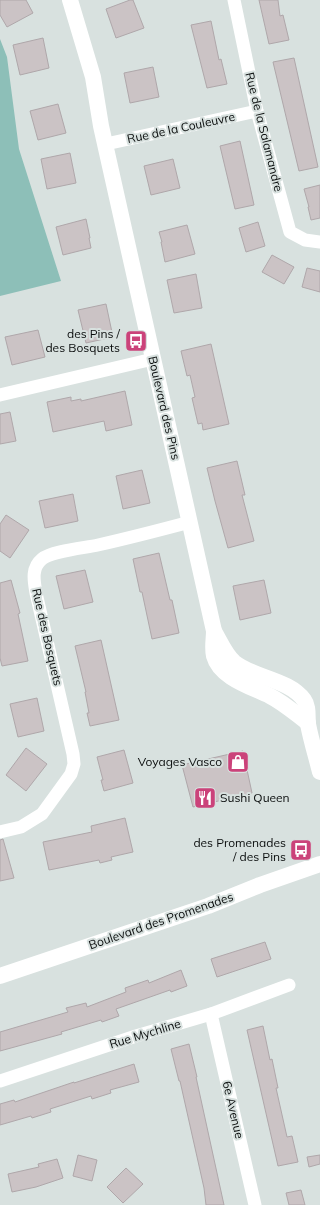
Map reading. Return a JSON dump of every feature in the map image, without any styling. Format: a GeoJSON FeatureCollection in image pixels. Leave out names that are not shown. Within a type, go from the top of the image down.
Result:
{"type":"FeatureCollection","features":[{"type":"Feature","properties":{"kind":"street","name":"Boulevard des Pins"},"geometry":{"type":"LineString","coordinates":[[70,0],[93,77],[106,144],[214,631],[214,656],[224,671],[236,680],[279,701],[308,723],[319,763]]}},
{"type":"Feature","properties":{"kind":"street","name":"Rue de la Salamandre"},"geometry":{"type":"LineString","coordinates":[[234,0],[257,111],[290,232],[305,240],[320,242]]}},
{"type":"Feature","properties":{"kind":"street","name":"Rue de la Couleuvre"},"geometry":{"type":"LineString","coordinates":[[106,144],[257,111]]}},
{"type":"Feature","properties":{"kind":"street"},"geometry":{"type":"LineString","coordinates":[[0,395],[153,359]]}},
{"type":"Feature","properties":{"kind":"street","name":"Rue des Bosquets"},"geometry":{"type":"LineString","coordinates":[[0,832],[21,827],[42,814],[71,774],[74,764],[36,593],[33,576],[36,566],[42,559],[51,554],[98,545],[190,522]]}},
{"type":"Feature","properties":{"kind":"street","name":"Boulevard des Promenades"},"geometry":{"type":"LineString","coordinates":[[0,976],[208,906],[260,884],[320,864]]}},
{"type":"Feature","properties":{"kind":"street","name":"Rue Mychline"},"geometry":{"type":"LineString","coordinates":[[0,1081],[136,1036],[212,1014],[289,985]]}},
{"type":"Feature","properties":{"kind":"street","name":"6e Avenue"},"geometry":{"type":"LineString","coordinates":[[212,1014],[256,1205]]}},
{"type":"Feature","properties":{"kind":"shaded area"},"geometry":{"type":"Polygon","coordinates":[[[0,39],[7,57],[19,149],[61,281],[0,296],[0,39]]]}},
{"type":"Feature","properties":{"kind":"building"},"geometry":{"type":"Polygon","coordinates":[[[0,0],[26,0],[33,13],[7,27],[0,15],[0,0]]]}},
{"type":"Feature","properties":{"kind":"building"},"geometry":{"type":"Polygon","coordinates":[[[133,0],[144,28],[116,38],[106,9],[133,0]]]}},
{"type":"Feature","properties":{"kind":"building"},"geometry":{"type":"Polygon","coordinates":[[[259,0],[278,0],[280,16],[283,15],[289,40],[269,44],[259,0]]]}},
{"type":"Feature","properties":{"kind":"building"},"geometry":{"type":"Polygon","coordinates":[[[211,21],[219,60],[221,59],[227,84],[207,88],[191,25],[211,21]]]}},
{"type":"Feature","properties":{"kind":"building"},"geometry":{"type":"Polygon","coordinates":[[[43,38],[49,68],[20,75],[13,45],[43,38]]]}},
{"type":"Feature","properties":{"kind":"building"},"geometry":{"type":"Polygon","coordinates":[[[294,58],[318,167],[299,171],[273,62],[294,58]]]}},
{"type":"Feature","properties":{"kind":"building"},"geometry":{"type":"Polygon","coordinates":[[[153,67],[159,97],[130,103],[124,73],[153,67]]]}},
{"type":"Feature","properties":{"kind":"building"},"geometry":{"type":"Polygon","coordinates":[[[58,104],[66,133],[38,140],[30,111],[58,104]]]}},
{"type":"Feature","properties":{"kind":"building"},"geometry":{"type":"Polygon","coordinates":[[[240,141],[254,205],[235,209],[220,146],[240,141]]]}},
{"type":"Feature","properties":{"kind":"building"},"geometry":{"type":"Polygon","coordinates":[[[70,153],[76,183],[47,189],[41,159],[70,153]]]}},
{"type":"Feature","properties":{"kind":"building"},"geometry":{"type":"Polygon","coordinates":[[[173,159],[180,188],[151,195],[144,166],[173,159]]]}},
{"type":"Feature","properties":{"kind":"building"},"geometry":{"type":"Polygon","coordinates":[[[320,185],[320,218],[311,220],[304,189],[320,185]]]}},
{"type":"Feature","properties":{"kind":"building"},"geometry":{"type":"Polygon","coordinates":[[[86,219],[91,248],[63,255],[56,227],[86,219]]]}},
{"type":"Feature","properties":{"kind":"building"},"geometry":{"type":"Polygon","coordinates":[[[258,222],[265,246],[246,252],[239,228],[258,222]]]}},
{"type":"Feature","properties":{"kind":"building"},"geometry":{"type":"Polygon","coordinates":[[[187,225],[195,254],[165,262],[159,232],[187,225]]]}},
{"type":"Feature","properties":{"kind":"building"},"geometry":{"type":"Polygon","coordinates":[[[272,255],[294,267],[284,284],[262,272],[272,255]]]}},
{"type":"Feature","properties":{"kind":"building"},"geometry":{"type":"Polygon","coordinates":[[[307,268],[320,271],[320,292],[302,287],[307,268]]]}},
{"type":"Feature","properties":{"kind":"building"},"geometry":{"type":"Polygon","coordinates":[[[196,274],[202,308],[174,313],[167,280],[196,274]]]}},
{"type":"Feature","properties":{"kind":"building"},"geometry":{"type":"Polygon","coordinates":[[[106,304],[113,337],[86,343],[78,310],[106,304]]]}},
{"type":"Feature","properties":{"kind":"building"},"geometry":{"type":"Polygon","coordinates":[[[38,330],[45,357],[12,365],[5,337],[38,330]]]}},
{"type":"Feature","properties":{"kind":"building"},"geometry":{"type":"Polygon","coordinates":[[[211,344],[229,424],[203,430],[202,423],[198,424],[192,398],[195,397],[190,375],[187,376],[181,351],[211,344]]]}},
{"type":"Feature","properties":{"kind":"building"},"geometry":{"type":"Polygon","coordinates":[[[125,391],[132,425],[106,431],[104,421],[53,432],[47,402],[71,397],[71,401],[81,399],[81,401],[125,391]]]}},
{"type":"Feature","properties":{"kind":"building"},"geometry":{"type":"Polygon","coordinates":[[[10,412],[16,441],[0,444],[0,414],[10,412]]]}},
{"type":"Feature","properties":{"kind":"building"},"geometry":{"type":"Polygon","coordinates":[[[237,461],[245,495],[242,495],[254,541],[228,548],[207,468],[237,461]]]}},
{"type":"Feature","properties":{"kind":"building"},"geometry":{"type":"Polygon","coordinates":[[[142,470],[150,503],[123,509],[116,476],[142,470]]]}},
{"type":"Feature","properties":{"kind":"building"},"geometry":{"type":"Polygon","coordinates":[[[73,494],[78,521],[45,528],[39,501],[73,494]]]}},
{"type":"Feature","properties":{"kind":"building"},"geometry":{"type":"Polygon","coordinates":[[[6,515],[29,530],[10,558],[0,551],[0,524],[6,515]]]}},
{"type":"Feature","properties":{"kind":"building"},"geometry":{"type":"Polygon","coordinates":[[[159,553],[170,600],[172,600],[179,633],[152,639],[133,559],[159,553]]]}},
{"type":"Feature","properties":{"kind":"building"},"geometry":{"type":"Polygon","coordinates":[[[85,570],[93,602],[64,609],[56,576],[85,570]]]}},
{"type":"Feature","properties":{"kind":"building"},"geometry":{"type":"Polygon","coordinates":[[[11,580],[20,613],[18,614],[28,661],[2,666],[0,658],[0,583],[11,580]]]}},
{"type":"Feature","properties":{"kind":"building"},"geometry":{"type":"Polygon","coordinates":[[[264,580],[271,613],[240,620],[233,586],[264,580]]]}},
{"type":"Feature","properties":{"kind":"building"},"geometry":{"type":"Polygon","coordinates":[[[101,640],[119,720],[90,726],[87,713],[89,713],[86,692],[75,646],[101,640]]]}},
{"type":"Feature","properties":{"kind":"building"},"geometry":{"type":"Polygon","coordinates":[[[37,698],[44,731],[18,737],[10,704],[37,698]]]}},
{"type":"Feature","properties":{"kind":"building"},"geometry":{"type":"Polygon","coordinates":[[[26,748],[47,764],[26,791],[6,775],[26,748]]]}},
{"type":"Feature","properties":{"kind":"building"},"geometry":{"type":"Polygon","coordinates":[[[124,750],[133,783],[104,791],[101,780],[103,780],[97,757],[124,750]]]}},
{"type":"Feature","properties":{"kind":"building"},"geometry":{"type":"Polygon","coordinates":[[[243,751],[252,793],[193,807],[182,765],[243,751]]]}},
{"type":"Feature","properties":{"kind":"building"},"geometry":{"type":"Polygon","coordinates":[[[125,818],[133,852],[111,857],[112,860],[100,863],[99,860],[49,870],[43,842],[92,832],[91,826],[125,818]]]}},
{"type":"Feature","properties":{"kind":"building"},"geometry":{"type":"Polygon","coordinates":[[[3,839],[14,878],[0,881],[0,840],[3,839]]]}},
{"type":"Feature","properties":{"kind":"building"},"geometry":{"type":"Polygon","coordinates":[[[265,942],[271,959],[217,977],[211,959],[265,942]]]}},
{"type":"Feature","properties":{"kind":"building"},"geometry":{"type":"Polygon","coordinates":[[[181,970],[187,986],[171,992],[170,990],[116,1009],[119,1016],[102,1022],[101,1020],[61,1032],[62,1034],[0,1051],[0,1032],[68,1012],[66,1008],[86,1003],[87,1007],[126,992],[125,988],[148,980],[149,983],[181,970]]]}},
{"type":"Feature","properties":{"kind":"building"},"geometry":{"type":"Polygon","coordinates":[[[263,1026],[270,1060],[272,1059],[278,1088],[276,1088],[287,1137],[292,1136],[298,1162],[278,1166],[247,1030],[263,1026]]]}},
{"type":"Feature","properties":{"kind":"building"},"geometry":{"type":"Polygon","coordinates":[[[189,1044],[224,1205],[206,1205],[204,1188],[180,1081],[171,1049],[189,1044]]]}},
{"type":"Feature","properties":{"kind":"building"},"geometry":{"type":"Polygon","coordinates":[[[134,1064],[139,1082],[110,1090],[111,1093],[92,1099],[91,1096],[50,1109],[51,1112],[32,1118],[31,1116],[0,1125],[0,1104],[14,1100],[15,1102],[134,1064]]]}},
{"type":"Feature","properties":{"kind":"building"},"geometry":{"type":"Polygon","coordinates":[[[78,1155],[97,1160],[92,1181],[73,1176],[78,1155]]]}},
{"type":"Feature","properties":{"kind":"building"},"geometry":{"type":"Polygon","coordinates":[[[320,1155],[320,1164],[309,1167],[307,1157],[320,1155]]]}},
{"type":"Feature","properties":{"kind":"building"},"geometry":{"type":"Polygon","coordinates":[[[57,1159],[63,1178],[36,1187],[12,1192],[8,1174],[39,1167],[38,1164],[57,1159]]]}},
{"type":"Feature","properties":{"kind":"building"},"geometry":{"type":"Polygon","coordinates":[[[126,1168],[143,1184],[123,1203],[107,1187],[126,1168]]]}},
{"type":"Feature","properties":{"kind":"building"},"geometry":{"type":"Polygon","coordinates":[[[301,1190],[305,1205],[289,1205],[286,1193],[301,1190]]]}},
{"type":"Feature","properties":{"kind":"place","name":"des Pins / des Bosquets"},"geometry":{"type":"Point","coordinates":[136,341]}},
{"type":"Feature","properties":{"kind":"place","name":"Voyages Vasco"},"geometry":{"type":"Point","coordinates":[238,762]}},
{"type":"Feature","properties":{"kind":"place","name":"Sushi Queen"},"geometry":{"type":"Point","coordinates":[205,798]}},
{"type":"Feature","properties":{"kind":"place","name":"des Promenades / des Pins"},"geometry":{"type":"Point","coordinates":[301,850]}}]}
